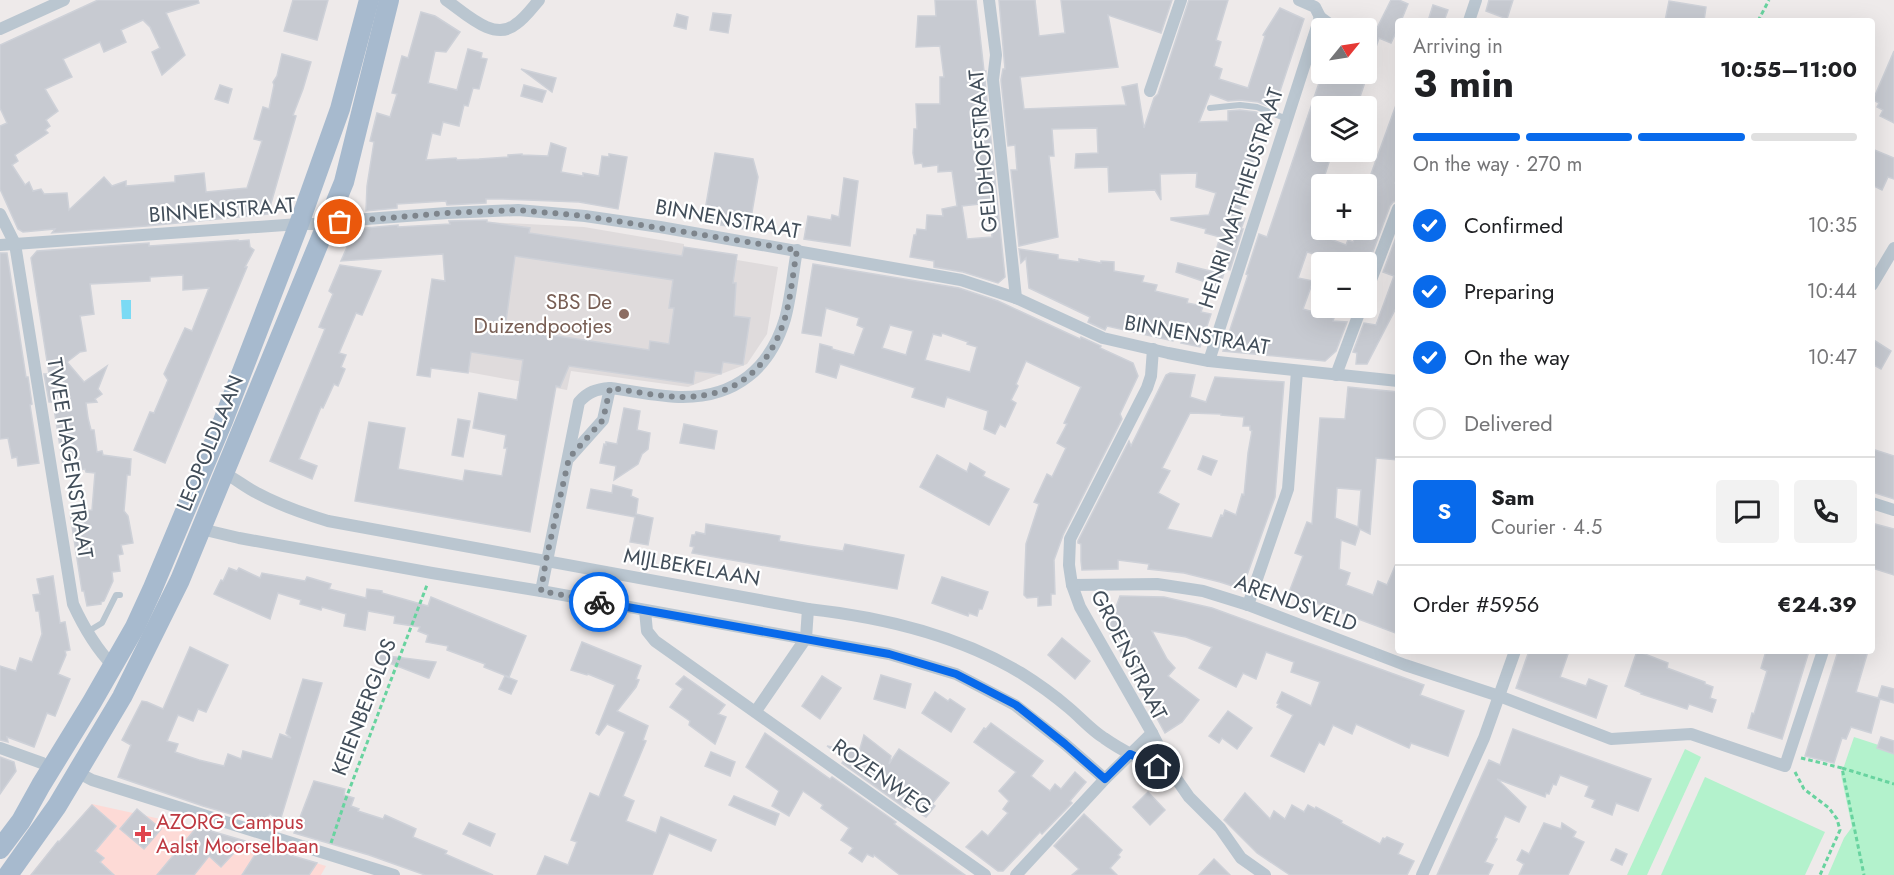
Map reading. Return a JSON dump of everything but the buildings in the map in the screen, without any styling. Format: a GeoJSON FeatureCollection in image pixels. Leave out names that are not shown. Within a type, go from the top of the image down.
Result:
{"type":"FeatureCollection","features":[{"type":"Feature","properties":{"kind":"main road","name":"LEOPOLDLAAN"},"geometry":{"type":"LineString","coordinates":[[0,849],[21,821],[109,661],[153,590],[223,421],[299,224],[340,109],[369,0]]}},
{"type":"Feature","properties":{"kind":"main road","name":"LEOPOLDLAAN"},"geometry":{"type":"LineString","coordinates":[[8,875],[57,806],[122,697],[180,580],[344,182],[389,0]]}},
{"type":"Feature","properties":{"kind":"street"},"geometry":{"type":"LineString","coordinates":[[0,29],[64,0]]}},
{"type":"Feature","properties":{"kind":"street"},"geometry":{"type":"LineString","coordinates":[[446,0],[487,28],[502,31],[515,26],[537,1]]}},
{"type":"Feature","properties":{"kind":"street","name":"GELDHOFSTRAAT"},"geometry":{"type":"LineString","coordinates":[[989,0],[996,55],[993,80],[1016,298]]}},
{"type":"Feature","properties":{"kind":"street"},"geometry":{"type":"LineString","coordinates":[[1150,91],[1181,0]]}},
{"type":"Feature","properties":{"kind":"street"},"geometry":{"type":"LineString","coordinates":[[1299,0],[1317,8]]}},
{"type":"Feature","properties":{"kind":"street"},"geometry":{"type":"LineString","coordinates":[[1470,18],[1476,0]]}},
{"type":"Feature","properties":{"kind":"street","name":"HENRI MATTHIEUSTRAAT"},"geometry":{"type":"LineString","coordinates":[[1209,361],[1287,119],[1311,59]]}},
{"type":"Feature","properties":{"kind":"street","name":"BINNENSTRAAT"},"geometry":{"type":"LineString","coordinates":[[0,245],[518,210],[585,216],[961,279],[1016,298],[1103,338],[1209,361],[1395,381]]}},
{"type":"Feature","properties":{"kind":"street","name":"TWEE HAGENSTRAAT"},"geometry":{"type":"LineString","coordinates":[[0,214],[15,244],[74,604],[87,633],[98,650],[109,661]]}},
{"type":"Feature","properties":{"kind":"street"},"geometry":{"type":"LineString","coordinates":[[1377,265],[1395,217]]}},
{"type":"Feature","properties":{"kind":"street"},"geometry":{"type":"LineString","coordinates":[[1875,280],[1894,248]]}},
{"type":"Feature","properties":{"kind":"street"},"geometry":{"type":"LineString","coordinates":[[541,591],[579,402],[598,388],[681,397],[702,396],[725,390],[743,380],[761,366],[774,347],[785,317],[797,250]]}},
{"type":"Feature","properties":{"kind":"street"},"geometry":{"type":"LineString","coordinates":[[1336,375],[1357,318]]}},
{"type":"Feature","properties":{"kind":"street","name":"GROENSTRAAT"},"geometry":{"type":"LineString","coordinates":[[1016,875],[1105,779],[1152,733],[1080,607],[1072,585],[1069,565],[1070,540],[1147,388],[1151,376],[1153,349]]}},
{"type":"Feature","properties":{"kind":"street"},"geometry":{"type":"LineString","coordinates":[[1248,604],[1288,489],[1297,371]]}},
{"type":"Feature","properties":{"kind":"street"},"geometry":{"type":"LineString","coordinates":[[569,458],[603,420],[610,388]]}},
{"type":"Feature","properties":{"kind":"street","name":"MIJLBEKELAAN"},"geometry":{"type":"LineString","coordinates":[[224,473],[257,493],[310,516],[328,521],[905,625],[961,643],[1020,673],[1067,706],[1102,738],[1173,774]]}},
{"type":"Feature","properties":{"kind":"street"},"geometry":{"type":"LineString","coordinates":[[1875,504],[1894,510]]}},
{"type":"Feature","properties":{"kind":"street"},"geometry":{"type":"LineString","coordinates":[[201,529],[239,538],[889,654],[956,674],[1016,705],[1105,779]]}},
{"type":"Feature","properties":{"kind":"street","name":"ARENDSVELD"},"geometry":{"type":"LineString","coordinates":[[1072,585],[1180,586],[1248,604],[1405,665],[1499,696],[1611,739],[1691,734],[1787,760]]}},
{"type":"Feature","properties":{"kind":"street"},"geometry":{"type":"LineString","coordinates":[[756,711],[806,638],[808,609]]}},
{"type":"Feature","properties":{"kind":"street","name":"ROZENWEG"},"geometry":{"type":"LineString","coordinates":[[645,611],[647,631],[655,641],[985,875]]}},
{"type":"Feature","properties":{"kind":"street"},"geometry":{"type":"LineString","coordinates":[[1422,875],[1484,738],[1514,654]]}},
{"type":"Feature","properties":{"kind":"street"},"geometry":{"type":"LineString","coordinates":[[1787,760],[1822,654]]}},
{"type":"Feature","properties":{"kind":"street"},"geometry":{"type":"LineString","coordinates":[[1152,733],[1173,774],[1189,797],[1220,828],[1241,858],[1265,875]]}},
{"type":"Feature","properties":{"kind":"street"},"geometry":{"type":"LineString","coordinates":[[0,748],[42,763],[50,769]]}},
{"type":"Feature","properties":{"kind":"street"},"geometry":{"type":"LineString","coordinates":[[77,772],[92,780],[394,875]]}},
{"type":"Feature","properties":{"kind":"lane"},"geometry":{"type":"LineString","coordinates":[[1210,108],[1240,105],[1257,107],[1287,119]]}},
{"type":"Feature","properties":{"kind":"lane"},"geometry":{"type":"LineString","coordinates":[[87,633],[102,623],[116,596],[120,595]]}},
{"type":"Feature","properties":{"kind":"path"},"geometry":{"type":"LineString","coordinates":[[1760,18],[1769,0]]}},
{"type":"Feature","properties":{"kind":"path","name":"KEIENBERGLOS"},"geometry":{"type":"LineString","coordinates":[[327,853],[432,573]]}},
{"type":"Feature","properties":{"kind":"path"},"geometry":{"type":"LineString","coordinates":[[1787,760],[1842,768],[1894,784]]}},
{"type":"Feature","properties":{"kind":"path"},"geometry":{"type":"LineString","coordinates":[[1787,760],[1804,789],[1829,808],[1837,819],[1840,830],[1820,875]]}},
{"type":"Feature","properties":{"kind":"path"},"geometry":{"type":"LineString","coordinates":[[1842,768],[1864,875]]}},
{"type":"Feature","properties":{"kind":"shaded area","name":"SBS De Duizendpootjes"},"geometry":{"type":"Polygon","coordinates":[[[487,222],[584,227],[684,244],[684,247],[737,255],[737,260],[778,267],[767,334],[747,364],[688,387],[571,371],[567,390],[468,372],[488,243],[487,222]]]}},
{"type":"Feature","properties":{"kind":"shaded area","name":"AZORG Campus Aalst Moorselbaan"},"geometry":{"type":"Polygon","coordinates":[[[92,804],[197,827],[326,866],[321,875],[30,875],[92,804]]]}},
{"type":"Feature","properties":{"kind":"green space"},"geometry":{"type":"Polygon","coordinates":[[[1854,737],[1894,750],[1894,875],[1828,875],[1844,838],[1852,827],[1841,775],[1854,737]]]}},
{"type":"Feature","properties":{"kind":"green space"},"geometry":{"type":"Polygon","coordinates":[[[1685,749],[1701,757],[1647,875],[1627,875],[1685,749]]]}},
{"type":"Feature","properties":{"kind":"green space"},"geometry":{"type":"Polygon","coordinates":[[[1705,777],[1825,832],[1805,875],[1661,875],[1705,777]]]}},
{"type":"Feature","properties":{"kind":"water"},"geometry":{"type":"Polygon","coordinates":[[[121,300],[131,300],[131,319],[122,319],[121,300]]]}},
{"type":"Feature","properties":{"kind":"way so far"},"geometry":{"type":"LineString","coordinates":[[340,222],[518,210],[585,216],[797,250],[785,317],[774,347],[761,366],[725,390],[702,396],[681,397],[610,388],[603,420],[569,458],[541,591],[599,602]]}},
{"type":"Feature","properties":{"kind":"place","name":"SBS De Duizendpootjes"},"geometry":{"type":"Point","coordinates":[624,314]}},
{"type":"Feature","properties":{"kind":"place","name":"AZORG Campus Aalst Moorselbaan"},"geometry":{"type":"Point","coordinates":[143,834]}},
{"type":"Feature","properties":{"kind":"route"},"geometry":{"type":"LineString","coordinates":[[599,602],[889,654],[956,674],[1016,705],[1105,779],[1130,754],[1158,767]]}}]}
